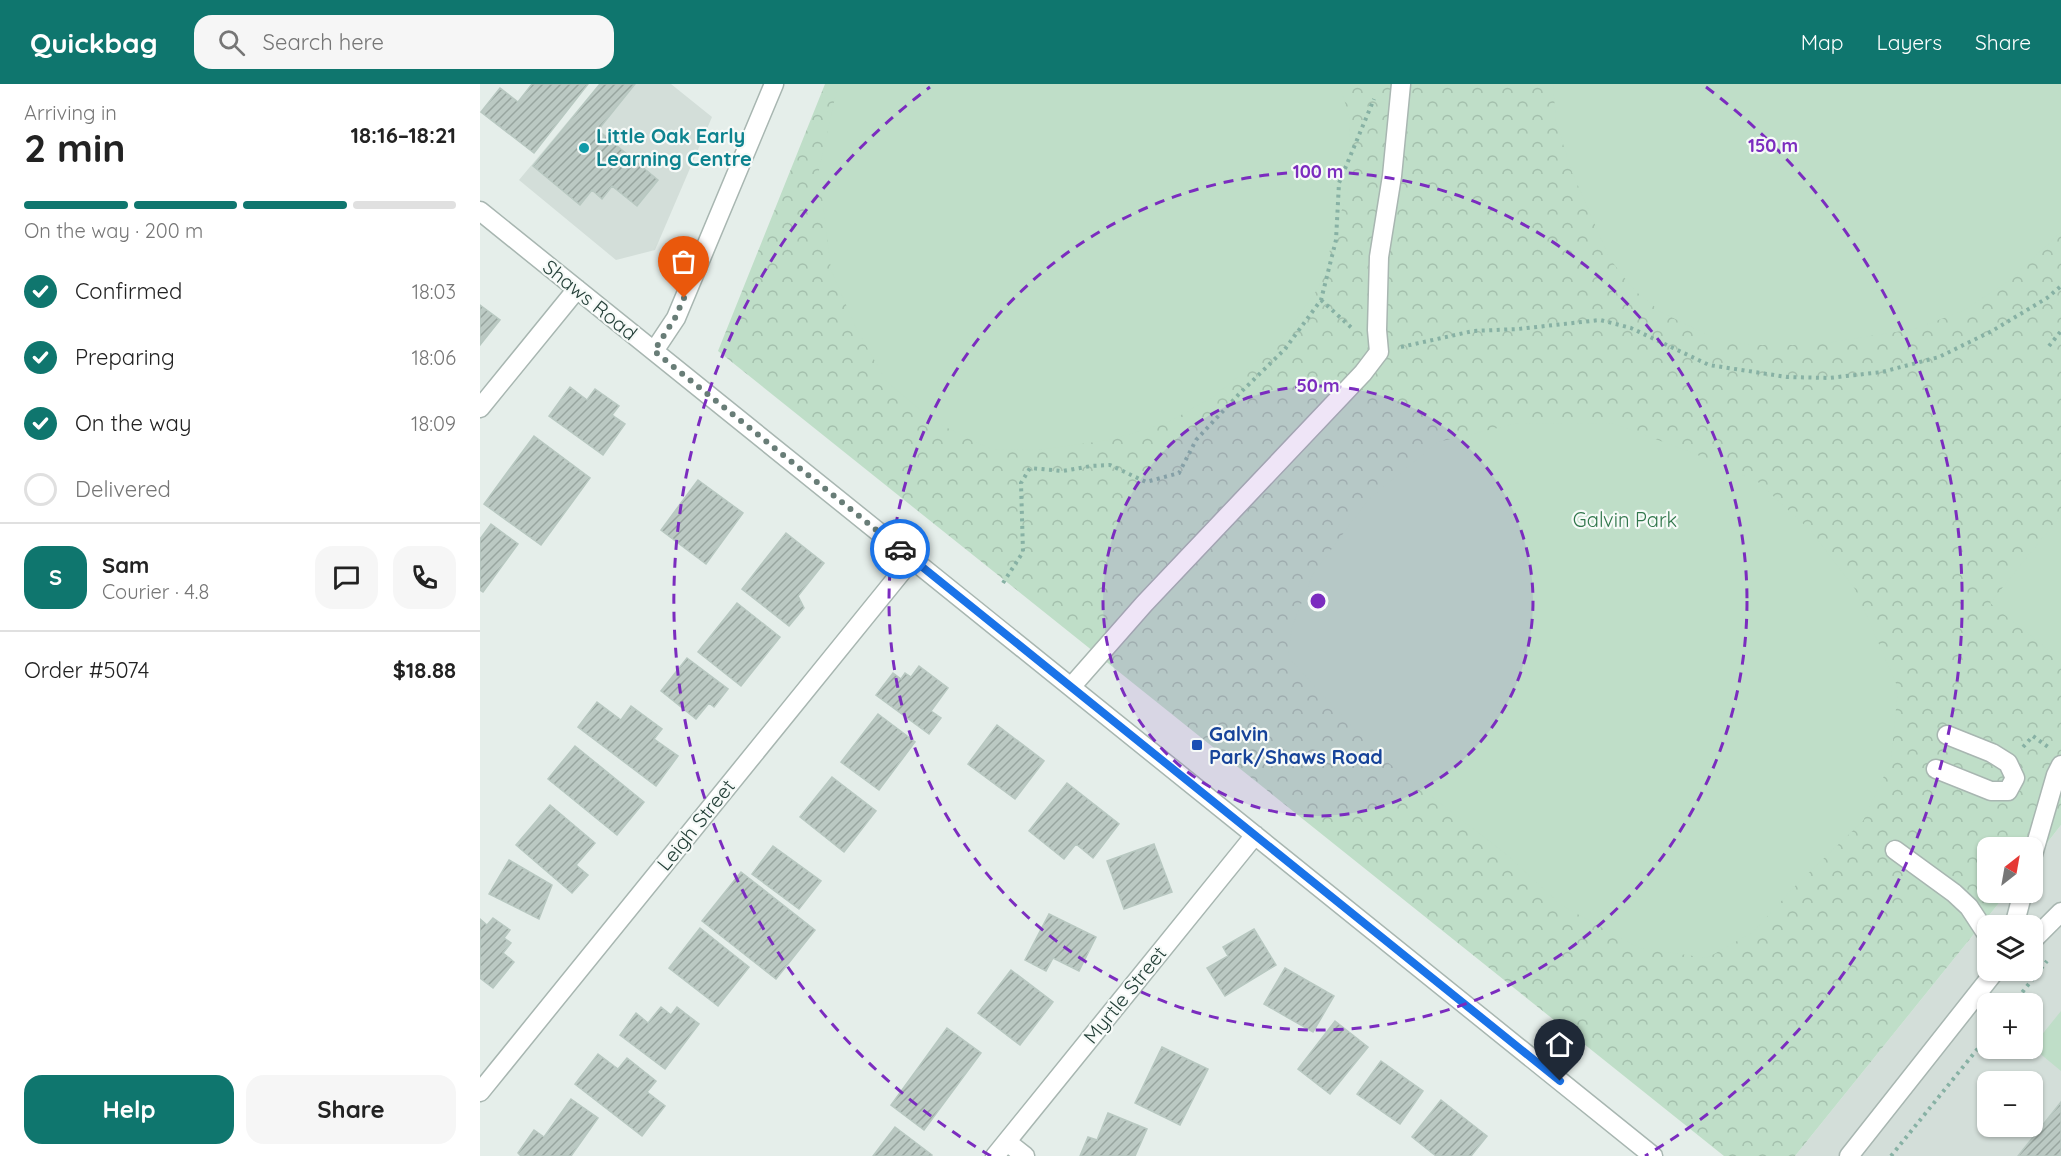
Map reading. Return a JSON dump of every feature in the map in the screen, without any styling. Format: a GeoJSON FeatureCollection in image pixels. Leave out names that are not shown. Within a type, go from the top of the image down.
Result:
{"type":"FeatureCollection","features":[{"type":"Feature","properties":{"kind":"street"},"geometry":{"type":"LineString","coordinates":[[654,351],[675,318],[774,84]]}},
{"type":"Feature","properties":{"kind":"street"},"geometry":{"type":"LineString","coordinates":[[1071,687],[1144,604],[1363,373],[1379,352],[1377,330],[1379,257],[1392,176],[1401,84]]}},
{"type":"Feature","properties":{"kind":"street","name":"Shaws Road"},"geometry":{"type":"LineString","coordinates":[[480,212],[1255,835],[1634,1147],[1653,1156]]}},
{"type":"Feature","properties":{"kind":"street"},"geometry":{"type":"LineString","coordinates":[[480,408],[576,289]]}},
{"type":"Feature","properties":{"kind":"street","name":"Leigh Street"},"geometry":{"type":"LineString","coordinates":[[480,1092],[912,559]]}},
{"type":"Feature","properties":{"kind":"street"},"geometry":{"type":"LineString","coordinates":[[1936,769],[1991,791],[2008,791],[2014,778],[2007,763],[1992,753],[1947,735]]}},
{"type":"Feature","properties":{"kind":"street"},"geometry":{"type":"LineString","coordinates":[[2038,837],[2061,765]]}},
{"type":"Feature","properties":{"kind":"street","name":"Myrtle Street"},"geometry":{"type":"LineString","coordinates":[[995,1156],[1255,835]]}},
{"type":"Feature","properties":{"kind":"street"},"geometry":{"type":"LineString","coordinates":[[1895,850],[1954,893],[1969,907],[1977,919]]}},
{"type":"Feature","properties":{"kind":"street"},"geometry":{"type":"LineString","coordinates":[[2043,930],[2061,912]]}},
{"type":"Feature","properties":{"kind":"street"},"geometry":{"type":"LineString","coordinates":[[1849,1156],[1987,981]]}},
{"type":"Feature","properties":{"kind":"street"},"geometry":{"type":"LineString","coordinates":[[1007,1142],[1025,1156]]}},
{"type":"Feature","properties":{"kind":"path"},"geometry":{"type":"LineString","coordinates":[[1003,584],[1023,552],[1022,483],[1030,468],[1063,471],[1091,465],[1110,465],[1146,482],[1179,473],[1196,440],[1285,350],[1322,300],[1336,240],[1339,183],[1376,95]]}},
{"type":"Feature","properties":{"kind":"path"},"geometry":{"type":"LineString","coordinates":[[1322,300],[1379,352],[1473,331],[1600,320],[1631,328],[1708,365],[1787,377],[1829,378],[1882,372],[1939,357],[1992,331],[2047,298],[2061,286]]}},
{"type":"Feature","properties":{"kind":"path"},"geometry":{"type":"LineString","coordinates":[[2049,346],[2061,330]]}},
{"type":"Feature","properties":{"kind":"path"},"geometry":{"type":"LineString","coordinates":[[2033,735],[2050,748]]}},
{"type":"Feature","properties":{"kind":"path"},"geometry":{"type":"LineString","coordinates":[[2022,993],[2054,952]]}},
{"type":"Feature","properties":{"kind":"path"},"geometry":{"type":"LineString","coordinates":[[1891,1156],[1977,1050]]}},
{"type":"Feature","properties":{"kind":"shaded area"},"geometry":{"type":"Polygon","coordinates":[[[599,84],[671,84],[712,117],[655,250],[616,260],[519,180],[599,84]]]}},
{"type":"Feature","properties":{"kind":"shaded area"},"geometry":{"type":"Polygon","coordinates":[[[2061,825],[2061,1156],[1795,1156],[1977,930],[1977,981],[2043,981],[2043,915],[1989,915],[1999,903],[2043,903],[2043,848],[2061,825]]]}},
{"type":"Feature","properties":{"kind":"green space","name":"Galvin Park"},"geometry":{"type":"Polygon","coordinates":[[[825,84],[2061,84],[2061,825],[2043,848],[2043,837],[1977,837],[1977,903],[1999,903],[1989,915],[1977,915],[1977,930],[1795,1156],[1724,1156],[718,351],[825,84]]]}},
{"type":"Feature","properties":{"kind":"green space"},"geometry":{"type":"Polygon","coordinates":[[[838,84],[1339,84],[1350,118],[1348,189],[1319,287],[1279,343],[1213,397],[1167,423],[1109,440],[1039,450],[991,449],[935,422],[887,382],[857,330],[831,270],[819,170],[838,84]]]}},
{"type":"Feature","properties":{"kind":"green space"},"geometry":{"type":"Polygon","coordinates":[[[1553,84],[2061,84],[2061,232],[2010,280],[1963,311],[1914,329],[1814,345],[1749,345],[1712,337],[1661,312],[1634,290],[1610,259],[1572,172],[1556,122],[1553,84]]]}},
{"type":"Feature","properties":{"kind":"green space"},"geometry":{"type":"Polygon","coordinates":[[[1519,423],[1615,424],[1693,453],[1758,482],[1811,531],[1855,589],[1898,688],[1891,761],[1863,821],[1797,884],[1753,932],[1707,958],[1639,948],[1561,905],[1507,855],[1377,754],[1288,657],[1292,627],[1313,574],[1369,499],[1438,442],[1519,423]]]}},
{"type":"Feature","properties":{"kind":"green space"},"geometry":{"type":"Polygon","coordinates":[[[2061,515],[2061,660],[1990,603],[2061,515]]]}},
{"type":"Feature","properties":{"kind":"green space"},"geometry":{"type":"Polygon","coordinates":[[[2061,1011],[2061,1071],[2043,1056],[2043,1033],[2061,1011]]]}},
{"type":"Feature","properties":{"kind":"building"},"geometry":{"type":"Polygon","coordinates":[[[532,84],[588,84],[534,153],[481,112],[500,88],[518,102],[532,84]]]}},
{"type":"Feature","properties":{"kind":"building","name":"Little Oak Early Learning Centre"},"geometry":{"type":"Polygon","coordinates":[[[600,84],[635,84],[598,130],[658,180],[637,206],[612,186],[602,199],[592,190],[580,205],[533,166],[600,84]]]}},
{"type":"Feature","properties":{"kind":"building"},"geometry":{"type":"Polygon","coordinates":[[[480,305],[500,320],[480,345],[480,305]]]}},
{"type":"Feature","properties":{"kind":"building"},"geometry":{"type":"Polygon","coordinates":[[[570,387],[587,400],[595,389],[619,406],[612,415],[625,424],[603,455],[549,416],[570,387]]]}},
{"type":"Feature","properties":{"kind":"building"},"geometry":{"type":"Polygon","coordinates":[[[534,436],[590,478],[541,545],[484,504],[534,436]]]}},
{"type":"Feature","properties":{"kind":"building"},"geometry":{"type":"Polygon","coordinates":[[[698,480],[743,513],[706,564],[661,530],[698,480]]]}},
{"type":"Feature","properties":{"kind":"building"},"geometry":{"type":"Polygon","coordinates":[[[491,524],[518,544],[483,592],[480,590],[480,539],[491,524]]]}},
{"type":"Feature","properties":{"kind":"building"},"geometry":{"type":"Polygon","coordinates":[[[786,533],[824,563],[798,596],[804,608],[789,626],[742,589],[786,533]]]}},
{"type":"Feature","properties":{"kind":"building"},"geometry":{"type":"Polygon","coordinates":[[[737,603],[780,637],[741,686],[698,652],[737,603]]]}},
{"type":"Feature","properties":{"kind":"building"},"geometry":{"type":"Polygon","coordinates":[[[687,658],[728,689],[714,707],[709,703],[696,719],[661,691],[687,658]]]}},
{"type":"Feature","properties":{"kind":"building"},"geometry":{"type":"Polygon","coordinates":[[[919,666],[948,688],[931,711],[941,718],[929,734],[876,695],[893,673],[901,679],[905,673],[911,677],[919,666]]]}},
{"type":"Feature","properties":{"kind":"building"},"geometry":{"type":"Polygon","coordinates":[[[597,702],[621,720],[631,706],[662,729],[654,739],[678,756],[656,786],[578,727],[597,702]]]}},
{"type":"Feature","properties":{"kind":"building"},"geometry":{"type":"Polygon","coordinates":[[[878,714],[915,742],[879,790],[841,762],[878,714]]]}},
{"type":"Feature","properties":{"kind":"building"},"geometry":{"type":"Polygon","coordinates":[[[997,725],[1044,761],[1015,799],[968,764],[997,725]]]}},
{"type":"Feature","properties":{"kind":"building"},"geometry":{"type":"Polygon","coordinates":[[[575,746],[644,802],[617,835],[548,779],[575,746]]]}},
{"type":"Feature","properties":{"kind":"building"},"geometry":{"type":"Polygon","coordinates":[[[832,777],[876,811],[844,852],[800,817],[832,777]]]}},
{"type":"Feature","properties":{"kind":"building"},"geometry":{"type":"Polygon","coordinates":[[[1067,783],[1119,824],[1093,858],[1076,844],[1064,859],[1029,831],[1067,783]]]}},
{"type":"Feature","properties":{"kind":"building"},"geometry":{"type":"Polygon","coordinates":[[[550,805],[595,843],[576,865],[588,875],[572,893],[516,845],[550,805]]]}},
{"type":"Feature","properties":{"kind":"building"},"geometry":{"type":"Polygon","coordinates":[[[1154,844],[1172,892],[1124,909],[1107,861],[1154,844]]]}},
{"type":"Feature","properties":{"kind":"building"},"geometry":{"type":"Polygon","coordinates":[[[773,846],[821,881],[799,909],[752,874],[773,846]]]}},
{"type":"Feature","properties":{"kind":"building"},"geometry":{"type":"Polygon","coordinates":[[[509,860],[552,885],[539,919],[489,894],[509,860]]]}},
{"type":"Feature","properties":{"kind":"building"},"geometry":{"type":"Polygon","coordinates":[[[741,872],[815,930],[776,979],[702,921],[741,872]]]}},
{"type":"Feature","properties":{"kind":"building"},"geometry":{"type":"Polygon","coordinates":[[[1049,914],[1096,937],[1079,971],[1053,958],[1046,971],[1025,960],[1049,914]]]}},
{"type":"Feature","properties":{"kind":"building"},"geometry":{"type":"Polygon","coordinates":[[[493,918],[510,930],[504,938],[511,943],[503,953],[514,962],[493,988],[480,978],[480,919],[487,925],[493,918]]]}},
{"type":"Feature","properties":{"kind":"building"},"geometry":{"type":"Polygon","coordinates":[[[700,928],[749,967],[718,1006],[669,968],[700,928]]]}},
{"type":"Feature","properties":{"kind":"building"},"geometry":{"type":"Polygon","coordinates":[[[1254,929],[1276,965],[1225,996],[1207,968],[1228,956],[1223,947],[1254,929]]]}},
{"type":"Feature","properties":{"kind":"building"},"geometry":{"type":"Polygon","coordinates":[[[1285,968],[1334,996],[1313,1032],[1264,1004],[1285,968]]]}},
{"type":"Feature","properties":{"kind":"building"},"geometry":{"type":"Polygon","coordinates":[[[1011,970],[1053,1002],[1020,1045],[978,1013],[1011,970]]]}},
{"type":"Feature","properties":{"kind":"building"},"geometry":{"type":"Polygon","coordinates":[[[661,1007],[671,1015],[677,1007],[699,1024],[665,1069],[620,1035],[636,1013],[648,1023],[661,1007]]]}},
{"type":"Feature","properties":{"kind":"building"},"geometry":{"type":"Polygon","coordinates":[[[1335,1021],[1368,1047],[1330,1094],[1298,1069],[1335,1021]]]}},
{"type":"Feature","properties":{"kind":"building"},"geometry":{"type":"Polygon","coordinates":[[[947,1028],[981,1053],[924,1130],[891,1105],[947,1028]]]}},
{"type":"Feature","properties":{"kind":"building"},"geometry":{"type":"Polygon","coordinates":[[[1162,1047],[1208,1069],[1180,1125],[1135,1103],[1162,1047]]]}},
{"type":"Feature","properties":{"kind":"building"},"geometry":{"type":"Polygon","coordinates":[[[598,1054],[618,1069],[627,1058],[656,1081],[647,1092],[665,1106],[642,1136],[575,1084],[598,1054]]]}},
{"type":"Feature","properties":{"kind":"building"},"geometry":{"type":"Polygon","coordinates":[[[1381,1061],[1423,1091],[1400,1124],[1357,1094],[1381,1061]]]}},
{"type":"Feature","properties":{"kind":"building"},"geometry":{"type":"Polygon","coordinates":[[[571,1099],[598,1118],[571,1156],[521,1156],[518,1153],[534,1130],[544,1137],[571,1099]]]}},
{"type":"Feature","properties":{"kind":"building"},"geometry":{"type":"Polygon","coordinates":[[[1441,1100],[1487,1136],[1471,1156],[1436,1156],[1412,1137],[1441,1100]]]}},
{"type":"Feature","properties":{"kind":"building"},"geometry":{"type":"Polygon","coordinates":[[[2061,1102],[2061,1156],[2018,1156],[2033,1137],[2043,1137],[2043,1125],[2061,1102]]]}},
{"type":"Feature","properties":{"kind":"building"},"geometry":{"type":"Polygon","coordinates":[[[1108,1113],[1147,1129],[1135,1156],[1080,1156],[1088,1137],[1097,1140],[1108,1113]]]}},
{"type":"Feature","properties":{"kind":"building"},"geometry":{"type":"Polygon","coordinates":[[[895,1127],[932,1155],[873,1156],[895,1127]]]}},
{"type":"Feature","properties":{"kind":"way so far"},"geometry":{"type":"LineString","coordinates":[[684,298],[675,318],[654,351],[900,549]]}},
{"type":"Feature","properties":{"kind":"place","name":"Little Oak Early Learning Centre"},"geometry":{"type":"Point","coordinates":[584,148]}},
{"type":"Feature","properties":{"kind":"place","name":"Galvin Park/Shaws Road"},"geometry":{"type":"Point","coordinates":[1197,745]}},
{"type":"Feature","properties":{"kind":"route"},"geometry":{"type":"LineString","coordinates":[[900,549],[1560,1081]]}}]}
